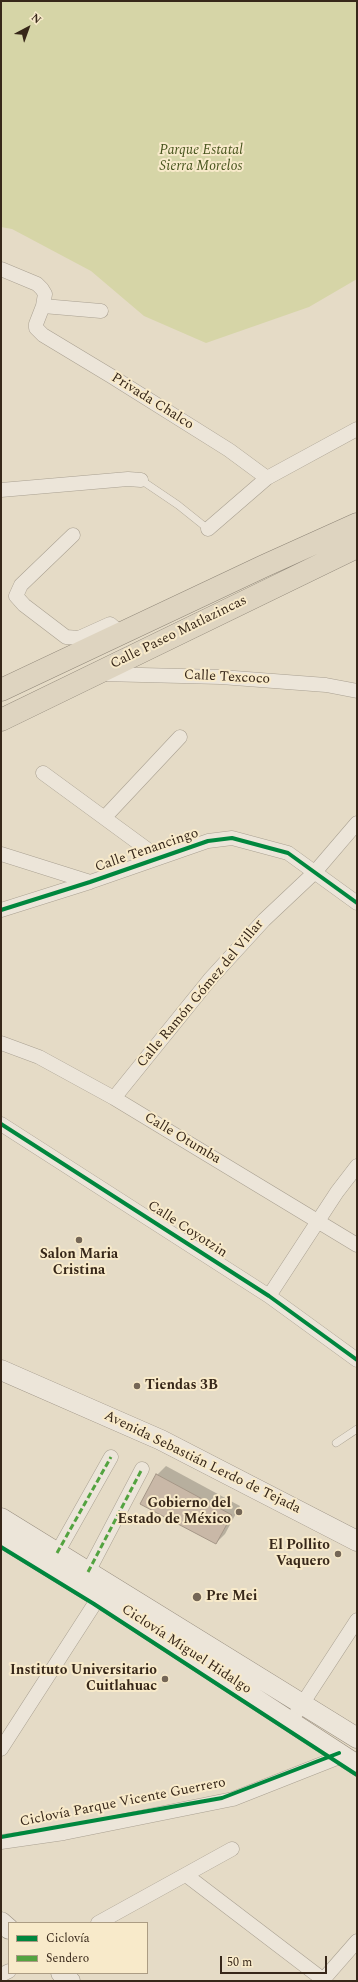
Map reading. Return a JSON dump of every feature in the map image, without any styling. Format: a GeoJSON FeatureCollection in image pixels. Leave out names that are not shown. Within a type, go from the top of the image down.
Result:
{"type":"FeatureCollection","features":[{"type":"Feature","properties":{"kind":"highway","name":"Calle Paseo Matlazincas"},"geometry":{"type":"LineString","coordinates":[[1,690],[264,566],[357,524]]}},
{"type":"Feature","properties":{"kind":"highway","name":"Calle Paseo Matlazincas"},"geometry":{"type":"LineString","coordinates":[[1,720],[357,547]]}},
{"type":"Feature","properties":{"kind":"main road","name":"Avenida Sebastián Lerdo de Tejada"},"geometry":{"type":"LineString","coordinates":[[1,1370],[161,1440],[357,1541]]}},
{"type":"Feature","properties":{"kind":"main road"},"geometry":{"type":"LineString","coordinates":[[1,1518],[357,1738]]}},
{"type":"Feature","properties":{"kind":"main road"},"geometry":{"type":"LineString","coordinates":[[1,1537],[99,1597],[350,1761]]}},
{"type":"Feature","properties":{"kind":"main road"},"geometry":{"type":"LineString","coordinates":[[62,1974],[70,1981]]}},
{"type":"Feature","properties":{"kind":"street"},"geometry":{"type":"LineString","coordinates":[[1,269],[37,284],[44,300],[101,310]]}},
{"type":"Feature","properties":{"kind":"street","name":"Privada Chalco"},"geometry":{"type":"LineString","coordinates":[[44,300],[36,320],[36,328],[43,335],[229,450],[267,478]]}},
{"type":"Feature","properties":{"kind":"street"},"geometry":{"type":"LineString","coordinates":[[208,529],[267,478],[357,429]]}},
{"type":"Feature","properties":{"kind":"street"},"geometry":{"type":"LineString","coordinates":[[1,490],[128,479],[141,480]]}},
{"type":"Feature","properties":{"kind":"street"},"geometry":{"type":"LineString","coordinates":[[73,535],[21,585],[16,596],[24,606],[66,638],[78,638],[110,624],[122,634]]}},
{"type":"Feature","properties":{"kind":"street","name":"Calle Texcoco"},"geometry":{"type":"LineString","coordinates":[[96,674],[221,677],[326,684],[357,690]]}},
{"type":"Feature","properties":{"kind":"street"},"geometry":{"type":"LineString","coordinates":[[105,817],[180,737]]}},
{"type":"Feature","properties":{"kind":"street"},"geometry":{"type":"LineString","coordinates":[[43,773],[159,858]]}},
{"type":"Feature","properties":{"kind":"street","name":"Calle Ramón Gómez del Villar"},"geometry":{"type":"LineString","coordinates":[[114,1098],[211,978],[264,920],[315,872],[357,823]]}},
{"type":"Feature","properties":{"kind":"street","name":"Calle Tenancingo"},"geometry":{"type":"LineString","coordinates":[[1,910],[90,882],[208,841],[232,838],[288,853],[357,903]]}},
{"type":"Feature","properties":{"kind":"street"},"geometry":{"type":"LineString","coordinates":[[1,854],[90,882]]}},
{"type":"Feature","properties":{"kind":"street","name":"Calle Otumba"},"geometry":{"type":"LineString","coordinates":[[1,1044],[39,1057],[114,1098],[357,1245]]}},
{"type":"Feature","properties":{"kind":"street","name":"Calle Coyotzin"},"geometry":{"type":"LineString","coordinates":[[1,1124],[269,1296],[357,1360]]}},
{"type":"Feature","properties":{"kind":"street"},"geometry":{"type":"LineString","coordinates":[[269,1296],[337,1192],[357,1166]]}},
{"type":"Feature","properties":{"kind":"street"},"geometry":{"type":"LineString","coordinates":[[57,1552],[111,1456]]}},
{"type":"Feature","properties":{"kind":"street"},"geometry":{"type":"LineString","coordinates":[[88,1572],[142,1469]]}},
{"type":"Feature","properties":{"kind":"street"},"geometry":{"type":"LineString","coordinates":[[1,1749],[99,1597]]}},
{"type":"Feature","properties":{"kind":"street"},"geometry":{"type":"LineString","coordinates":[[291,1723],[357,1620]]}},
{"type":"Feature","properties":{"kind":"street"},"geometry":{"type":"LineString","coordinates":[[1,1842],[64,1833],[233,1799],[350,1761]]}},
{"type":"Feature","properties":{"kind":"street"},"geometry":{"type":"LineString","coordinates":[[100,1922],[232,1849]]}},
{"type":"Feature","properties":{"kind":"street"},"geometry":{"type":"LineString","coordinates":[[186,1874],[324,1981],[357,1942]]}},
{"type":"Feature","properties":{"kind":"lane"},"geometry":{"type":"LineString","coordinates":[[141,480],[178,505],[208,529]]}},
{"type":"Feature","properties":{"kind":"lane"},"geometry":{"type":"LineString","coordinates":[[336,1443],[357,1429]]}},
{"type":"Feature","properties":{"kind":"green space","name":"Parque Estatal Sierra Morelos"},"geometry":{"type":"Polygon","coordinates":[[[1,1],[357,1],[357,279],[309,307],[206,343],[144,316],[91,271],[12,229],[1,227],[1,1]]]}},
{"type":"Feature","properties":{"kind":"building"},"geometry":{"type":"Polygon","coordinates":[[[156,1474],[232,1515],[216,1544],[140,1504],[156,1474]]]}},
{"type":"Feature","properties":{"kind":"marked path"},"geometry":{"type":"LineString","coordinates":[[57,1553],[111,1457]]}},
{"type":"Feature","properties":{"kind":"marked path"},"geometry":{"type":"LineString","coordinates":[[88,1572],[142,1469]]}},
{"type":"Feature","properties":{"kind":"cycle path"},"geometry":{"type":"LineString","coordinates":[[1,910],[90,882],[208,841],[232,838],[288,853],[357,903]]}},
{"type":"Feature","properties":{"kind":"cycle path"},"geometry":{"type":"LineString","coordinates":[[1,1124],[269,1296],[357,1360]]}},
{"type":"Feature","properties":{"kind":"cycle path","name":"Ciclovía Miguel Hidalgo"},"geometry":{"type":"LineString","coordinates":[[1,1547],[94,1604],[357,1775]]}},
{"type":"Feature","properties":{"kind":"cycle path","name":"Ciclovía Parque Vicente Guerrero"},"geometry":{"type":"LineString","coordinates":[[1,1837],[222,1798],[339,1753]]}},
{"type":"Feature","properties":{"kind":"place","name":"Salon Maria Cristina"},"geometry":{"type":"Point","coordinates":[79,1240]}},
{"type":"Feature","properties":{"kind":"place","name":"Tiendas 3B"},"geometry":{"type":"Point","coordinates":[137,1386]}},
{"type":"Feature","properties":{"kind":"place","name":"Gobierno del Estado de México"},"geometry":{"type":"Point","coordinates":[239,1512]}},
{"type":"Feature","properties":{"kind":"place","name":"El Pollito Vaquero"},"geometry":{"type":"Point","coordinates":[338,1554]}},
{"type":"Feature","properties":{"kind":"place","name":"Pre Mei"},"geometry":{"type":"Point","coordinates":[197,1597]}},
{"type":"Feature","properties":{"kind":"place","name":"Instituto Universitario Cuitlahuac"},"geometry":{"type":"Point","coordinates":[165,1679]}}]}
